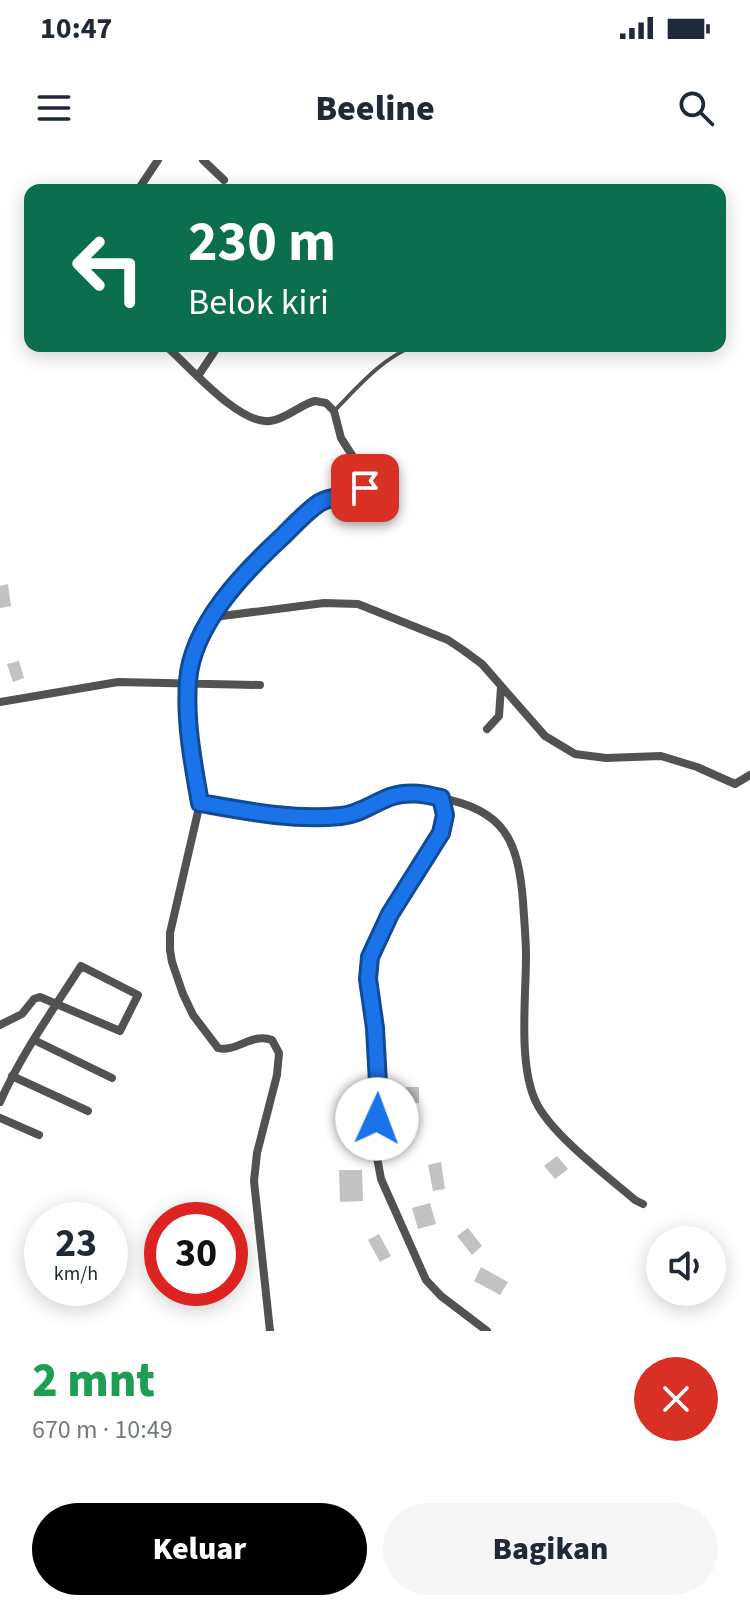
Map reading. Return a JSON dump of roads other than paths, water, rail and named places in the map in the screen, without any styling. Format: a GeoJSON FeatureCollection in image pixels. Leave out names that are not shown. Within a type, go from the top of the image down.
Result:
{"type":"FeatureCollection","features":[{"type":"Feature","properties":{"kind":"street"},"geometry":{"type":"LineString","coordinates":[[142,184],[158,160]]}},
{"type":"Feature","properties":{"kind":"street"},"geometry":{"type":"LineString","coordinates":[[203,160],[224,180]]}},
{"type":"Feature","properties":{"kind":"street"},"geometry":{"type":"LineString","coordinates":[[172,352],[234,409],[252,419],[271,421],[315,401],[326,403],[334,411],[345,448],[366,478],[365,488],[357,493],[321,502],[305,514],[241,577],[196,647],[188,682],[189,745],[200,803],[170,933],[172,962],[193,1015],[218,1048],[227,1049],[265,1037],[272,1040],[279,1053],[275,1086],[255,1166],[256,1212],[270,1331]]}},
{"type":"Feature","properties":{"kind":"street"},"geometry":{"type":"LineString","coordinates":[[198,376],[214,352]]}},
{"type":"Feature","properties":{"kind":"street"},"geometry":{"type":"LineString","coordinates":[[214,617],[324,603],[358,604],[448,640],[482,664],[545,736],[575,754],[606,758],[661,756],[697,767],[735,784],[750,775]]}},
{"type":"Feature","properties":{"kind":"street"},"geometry":{"type":"LineString","coordinates":[[0,702],[118,682],[260,685]]}},
{"type":"Feature","properties":{"kind":"street"},"geometry":{"type":"LineString","coordinates":[[487,729],[499,716],[501,686]]}},
{"type":"Feature","properties":{"kind":"street"},"geometry":{"type":"LineString","coordinates":[[200,803],[320,817],[350,815],[404,794],[422,793],[469,805],[490,817],[506,833],[518,857],[526,952],[525,1041],[529,1078],[536,1102],[549,1122],[568,1141],[643,1204]]}},
{"type":"Feature","properties":{"kind":"street"},"geometry":{"type":"LineString","coordinates":[[441,798],[445,815],[441,833],[385,922],[370,957],[369,990],[379,1091],[375,1146],[381,1179],[426,1280],[450,1304],[487,1331]]}},
{"type":"Feature","properties":{"kind":"street"},"geometry":{"type":"LineString","coordinates":[[0,1025],[22,1014],[34,999],[40,997],[57,1003],[120,1031],[138,995],[81,966],[57,1003],[12,1076],[0,1102]]}},
{"type":"Feature","properties":{"kind":"street"},"geometry":{"type":"LineString","coordinates":[[34,1040],[112,1078]]}},
{"type":"Feature","properties":{"kind":"street"},"geometry":{"type":"LineString","coordinates":[[12,1076],[88,1111]]}},
{"type":"Feature","properties":{"kind":"street"},"geometry":{"type":"LineString","coordinates":[[0,1118],[39,1135]]}},
{"type":"Feature","properties":{"kind":"lane"},"geometry":{"type":"LineString","coordinates":[[334,411],[375,370],[400,352]]}}]}
